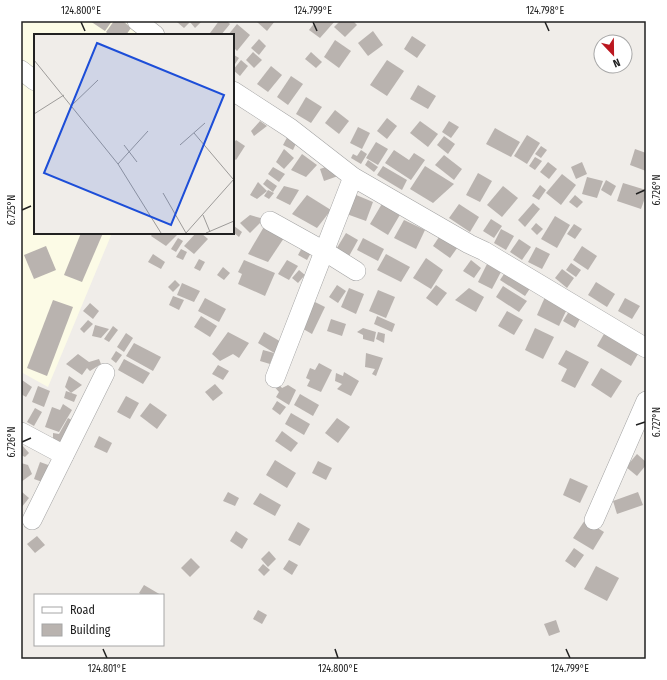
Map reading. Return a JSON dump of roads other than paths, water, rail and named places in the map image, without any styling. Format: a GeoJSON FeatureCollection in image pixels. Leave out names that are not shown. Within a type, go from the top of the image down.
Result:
{"type":"FeatureCollection","features":[{"type":"Feature","properties":{"kind":"street"},"geometry":{"type":"LineString","coordinates":[[137,21],[154,34]]}},
{"type":"Feature","properties":{"kind":"street"},"geometry":{"type":"LineString","coordinates":[[21,70],[34,80]]}},
{"type":"Feature","properties":{"kind":"street"},"geometry":{"type":"LineString","coordinates":[[234,92],[290,128],[353,177],[469,244],[484,251],[646,348]]}},
{"type":"Feature","properties":{"kind":"street"},"geometry":{"type":"LineString","coordinates":[[275,378],[353,177]]}},
{"type":"Feature","properties":{"kind":"street"},"geometry":{"type":"LineString","coordinates":[[270,221],[324,251],[356,271]]}},
{"type":"Feature","properties":{"kind":"street"},"geometry":{"type":"LineString","coordinates":[[32,520],[105,373]]}},
{"type":"Feature","properties":{"kind":"street"},"geometry":{"type":"LineString","coordinates":[[594,520],[646,401]]}},
{"type":"Feature","properties":{"kind":"street"},"geometry":{"type":"LineString","coordinates":[[21,432],[64,455]]}}]}
